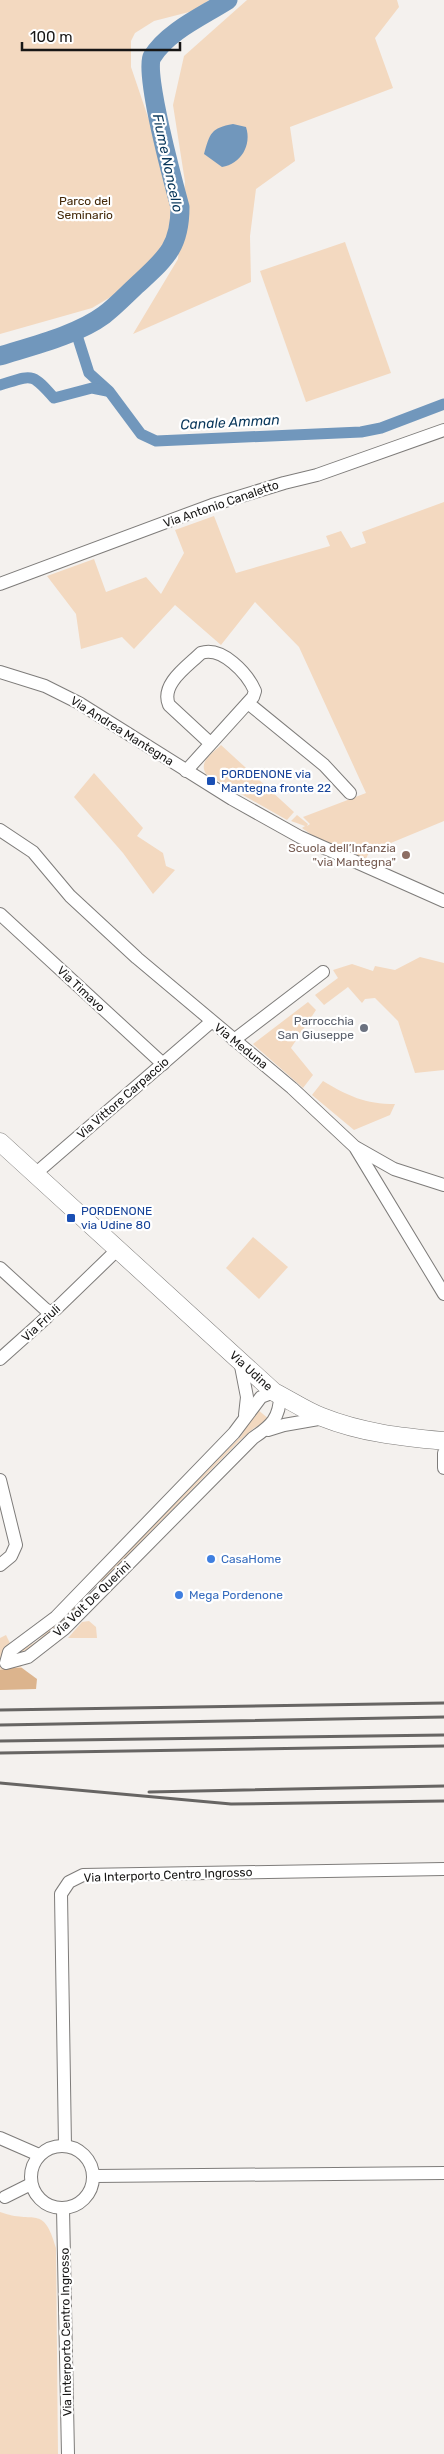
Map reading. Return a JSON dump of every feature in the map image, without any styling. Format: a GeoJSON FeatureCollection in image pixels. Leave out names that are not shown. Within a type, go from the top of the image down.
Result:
{"type":"FeatureCollection","features":[{"type":"Feature","properties":{"kind":"main road","name":"Via Udine"},"geometry":{"type":"LineString","coordinates":[[0,1142],[277,1394],[325,1418],[364,1431],[399,1437],[444,1441]]}},
{"type":"Feature","properties":{"kind":"street","name":"Via Antonio Canaletto"},"geometry":{"type":"LineString","coordinates":[[0,584],[212,505],[284,482],[317,476],[444,430]]}},
{"type":"Feature","properties":{"kind":"street"},"geometry":{"type":"LineString","coordinates":[[210,743],[169,705],[166,699],[169,685],[201,652],[208,650],[219,652],[251,681],[256,691],[248,703],[324,765],[350,793]]}},
{"type":"Feature","properties":{"kind":"street","name":"Via Andrea Mantegna"},"geometry":{"type":"LineString","coordinates":[[0,672],[45,686],[79,703],[186,771],[300,838],[444,900]]}},
{"type":"Feature","properties":{"kind":"street","name":"Via Andrea Mantegna"},"geometry":{"type":"LineString","coordinates":[[186,771],[248,703]]}},
{"type":"Feature","properties":{"kind":"street","name":"Via Meduna"},"geometry":{"type":"LineString","coordinates":[[0,830],[33,852],[70,896],[212,1022],[292,1088],[355,1147],[444,1294]]}},
{"type":"Feature","properties":{"kind":"street","name":"Via Timavo"},"geometry":{"type":"LineString","coordinates":[[0,914],[162,1064]]}},
{"type":"Feature","properties":{"kind":"street"},"geometry":{"type":"LineString","coordinates":[[234,1040],[323,972]]}},
{"type":"Feature","properties":{"kind":"street","name":"Via Vittore Carpaccio"},"geometry":{"type":"LineString","coordinates":[[35,1174],[212,1022]]}},
{"type":"Feature","properties":{"kind":"street"},"geometry":{"type":"LineString","coordinates":[[355,1147],[394,1169],[444,1185]]}},
{"type":"Feature","properties":{"kind":"street","name":"Via Friuli"},"geometry":{"type":"LineString","coordinates":[[0,1359],[48,1317],[50,1312],[56,1309],[117,1250]]}},
{"type":"Feature","properties":{"kind":"street"},"geometry":{"type":"LineString","coordinates":[[0,1268],[50,1312]]}},
{"type":"Feature","properties":{"kind":"street"},"geometry":{"type":"LineString","coordinates":[[240,1361],[247,1397],[242,1424]]}},
{"type":"Feature","properties":{"kind":"street","name":"Via Volt De Querini"},"geometry":{"type":"LineString","coordinates":[[277,1394],[280,1407],[271,1426],[253,1438],[64,1629],[28,1657],[6,1663],[9,1652],[56,1617],[242,1424],[261,1397],[277,1394]]}},
{"type":"Feature","properties":{"kind":"street","name":"Via Volt De Querini"},"geometry":{"type":"LineString","coordinates":[[260,1433],[284,1425],[325,1418]]}},
{"type":"Feature","properties":{"kind":"street"},"geometry":{"type":"LineString","coordinates":[[444,1452],[444,1468]]}},
{"type":"Feature","properties":{"kind":"street"},"geometry":{"type":"LineString","coordinates":[[0,1480],[16,1545],[11,1556],[0,1565]]}},
{"type":"Feature","properties":{"kind":"street"},"geometry":{"type":"LineString","coordinates":[[90,1582],[100,1592]]}},
{"type":"Feature","properties":{"kind":"street","name":"Via Interporto Centro Ingrosso"},"geometry":{"type":"LineString","coordinates":[[65,2146],[61,1894],[69,1882],[82,1875],[444,1869]]}},
{"type":"Feature","properties":{"kind":"street"},"geometry":{"type":"LineString","coordinates":[[0,2138],[39,2155]]}},
{"type":"Feature","properties":{"kind":"street"},"geometry":{"type":"LineString","coordinates":[[65,2146],[76,2149],[85,2155],[94,2176],[89,2193],[82,2201],[63,2209],[42,2201],[35,2193],[31,2184],[31,2174],[39,2155],[47,2149],[65,2146]]}},
{"type":"Feature","properties":{"kind":"street"},"geometry":{"type":"LineString","coordinates":[[94,2176],[444,2173]]}},
{"type":"Feature","properties":{"kind":"street"},"geometry":{"type":"LineString","coordinates":[[5,2197],[31,2184]]}},
{"type":"Feature","properties":{"kind":"street","name":"Via Interporto Centro Ingrosso"},"geometry":{"type":"LineString","coordinates":[[63,2209],[68,2454]]}},
{"type":"Feature","properties":{"kind":"green space","name":"Parco del Seminario"},"geometry":{"type":"Polygon","coordinates":[[[0,0],[209,0],[193,11],[154,21],[135,33],[131,41],[131,67],[153,132],[172,203],[175,222],[169,241],[150,263],[114,295],[92,308],[0,334],[0,0]]]}},
{"type":"Feature","properties":{"kind":"green space"},"geometry":{"type":"Polygon","coordinates":[[[247,0],[397,0],[399,7],[375,38],[393,88],[290,127],[295,161],[256,189],[250,236],[251,282],[133,334],[178,259],[185,182],[173,105],[184,56],[247,0]]]}},
{"type":"Feature","properties":{"kind":"green space"},"geometry":{"type":"Polygon","coordinates":[[[345,242],[391,373],[306,402],[260,271],[345,242]]]}},
{"type":"Feature","properties":{"kind":"green space"},"geometry":{"type":"Polygon","coordinates":[[[444,502],[444,821],[369,852],[366,859],[319,840],[302,828],[305,826],[291,821],[297,815],[308,824],[307,826],[310,824],[303,817],[366,793],[299,647],[255,602],[221,645],[175,605],[134,649],[122,637],[81,649],[76,614],[47,576],[94,559],[106,592],[146,577],[161,594],[184,553],[175,530],[214,516],[236,573],[330,546],[326,536],[341,531],[351,548],[366,543],[362,532],[444,502]]]}},
{"type":"Feature","properties":{"kind":"green space"},"geometry":{"type":"Polygon","coordinates":[[[221,745],[294,812],[287,820],[206,774],[204,769],[205,761],[221,745]]]}},
{"type":"Feature","properties":{"kind":"green space"},"geometry":{"type":"Polygon","coordinates":[[[94,773],[143,828],[137,836],[163,853],[166,866],[175,870],[153,894],[123,853],[74,797],[94,773]]]}},
{"type":"Feature","properties":{"kind":"green space"},"geometry":{"type":"Polygon","coordinates":[[[420,957],[444,963],[444,1070],[415,1073],[398,1021],[375,998],[365,999],[362,1003],[348,987],[324,1005],[315,995],[338,978],[333,970],[352,964],[373,971],[375,966],[395,970],[420,957]]]}},
{"type":"Feature","properties":{"kind":"green space"},"geometry":{"type":"Polygon","coordinates":[[[308,1002],[316,1010],[291,1048],[313,1075],[303,1088],[253,1044],[308,1002]]]}},
{"type":"Feature","properties":{"kind":"green space"},"geometry":{"type":"Polygon","coordinates":[[[323,1081],[366,1101],[395,1104],[390,1115],[354,1130],[312,1095],[323,1081]]]}},
{"type":"Feature","properties":{"kind":"green space"},"geometry":{"type":"Polygon","coordinates":[[[253,1237],[288,1267],[259,1299],[226,1268],[253,1237]]]}},
{"type":"Feature","properties":{"kind":"green space"},"geometry":{"type":"Polygon","coordinates":[[[257,1409],[270,1420],[254,1428],[240,1440],[101,1582],[99,1581],[241,1436],[257,1409]]]}},
{"type":"Feature","properties":{"kind":"green space"},"geometry":{"type":"Polygon","coordinates":[[[77,1603],[79,1605],[51,1633],[27,1650],[17,1653],[37,1641],[77,1603]]]}},
{"type":"Feature","properties":{"kind":"green space"},"geometry":{"type":"Polygon","coordinates":[[[89,1621],[96,1627],[97,1638],[68,1638],[82,1622],[89,1621]]]}},
{"type":"Feature","properties":{"kind":"green space"},"geometry":{"type":"Polygon","coordinates":[[[6,1635],[22,1668],[0,1670],[0,1638],[6,1635]]]}},
{"type":"Feature","properties":{"kind":"green space"},"geometry":{"type":"Polygon","coordinates":[[[0,2212],[42,2220],[47,2225],[56,2248],[58,2454],[0,2454],[0,2212]]]}},
{"type":"Feature","properties":{"kind":"shaded area"},"geometry":{"type":"Polygon","coordinates":[[[22,1668],[37,1679],[36,1689],[0,1690],[0,1670],[22,1668]]]}},
{"type":"Feature","properties":{"kind":"water"},"geometry":{"type":"Polygon","coordinates":[[[233,124],[246,127],[246,147],[240,158],[222,167],[204,154],[210,136],[220,127],[233,124]]]}},
{"type":"Feature","properties":{"kind":"waterway","name":"Fiume Noncello"},"geometry":{"type":"LineString","coordinates":[[0,356],[54,339],[93,322],[117,304],[170,251],[177,232],[180,207],[155,105],[150,67],[152,57],[167,39],[176,32],[228,0]]}},
{"type":"Feature","properties":{"kind":"waterway","name":"Canale Amman"},"geometry":{"type":"LineString","coordinates":[[75,329],[89,373],[109,391],[141,434],[156,441],[361,432],[381,428],[444,404]]}},
{"type":"Feature","properties":{"kind":"waterway"},"geometry":{"type":"LineString","coordinates":[[0,385],[19,379],[31,378],[41,384],[54,398],[92,388],[107,391]]}},
{"type":"Feature","properties":{"kind":"railway"},"geometry":{"type":"LineString","coordinates":[[0,1710],[444,1703]]}},
{"type":"Feature","properties":{"kind":"railway"},"geometry":{"type":"LineString","coordinates":[[0,1725],[444,1717]]}},
{"type":"Feature","properties":{"kind":"railway"},"geometry":{"type":"LineString","coordinates":[[0,1741],[444,1735]]}},
{"type":"Feature","properties":{"kind":"railway"},"geometry":{"type":"LineString","coordinates":[[0,1753],[444,1746]]}},
{"type":"Feature","properties":{"kind":"railway"},"geometry":{"type":"LineString","coordinates":[[0,1783],[231,1804],[444,1801]]}},
{"type":"Feature","properties":{"kind":"railway"},"geometry":{"type":"LineString","coordinates":[[149,1792],[444,1786]]}},
{"type":"Feature","properties":{"kind":"place","name":"PORDENONE via Mantegna fronte 22"},"geometry":{"type":"Point","coordinates":[211,781]}},
{"type":"Feature","properties":{"kind":"place","name":"Scuola dell’Infanzia \"via Mantegna\""},"geometry":{"type":"Point","coordinates":[406,855]}},
{"type":"Feature","properties":{"kind":"place","name":"Parrocchia San Giuseppe"},"geometry":{"type":"Point","coordinates":[364,1028]}},
{"type":"Feature","properties":{"kind":"place","name":"PORDENONE via Udine 80"},"geometry":{"type":"Point","coordinates":[71,1218]}},
{"type":"Feature","properties":{"kind":"place","name":"CasaHome"},"geometry":{"type":"Point","coordinates":[211,1559]}},
{"type":"Feature","properties":{"kind":"place","name":"Mega Pordenone"},"geometry":{"type":"Point","coordinates":[179,1595]}}]}
